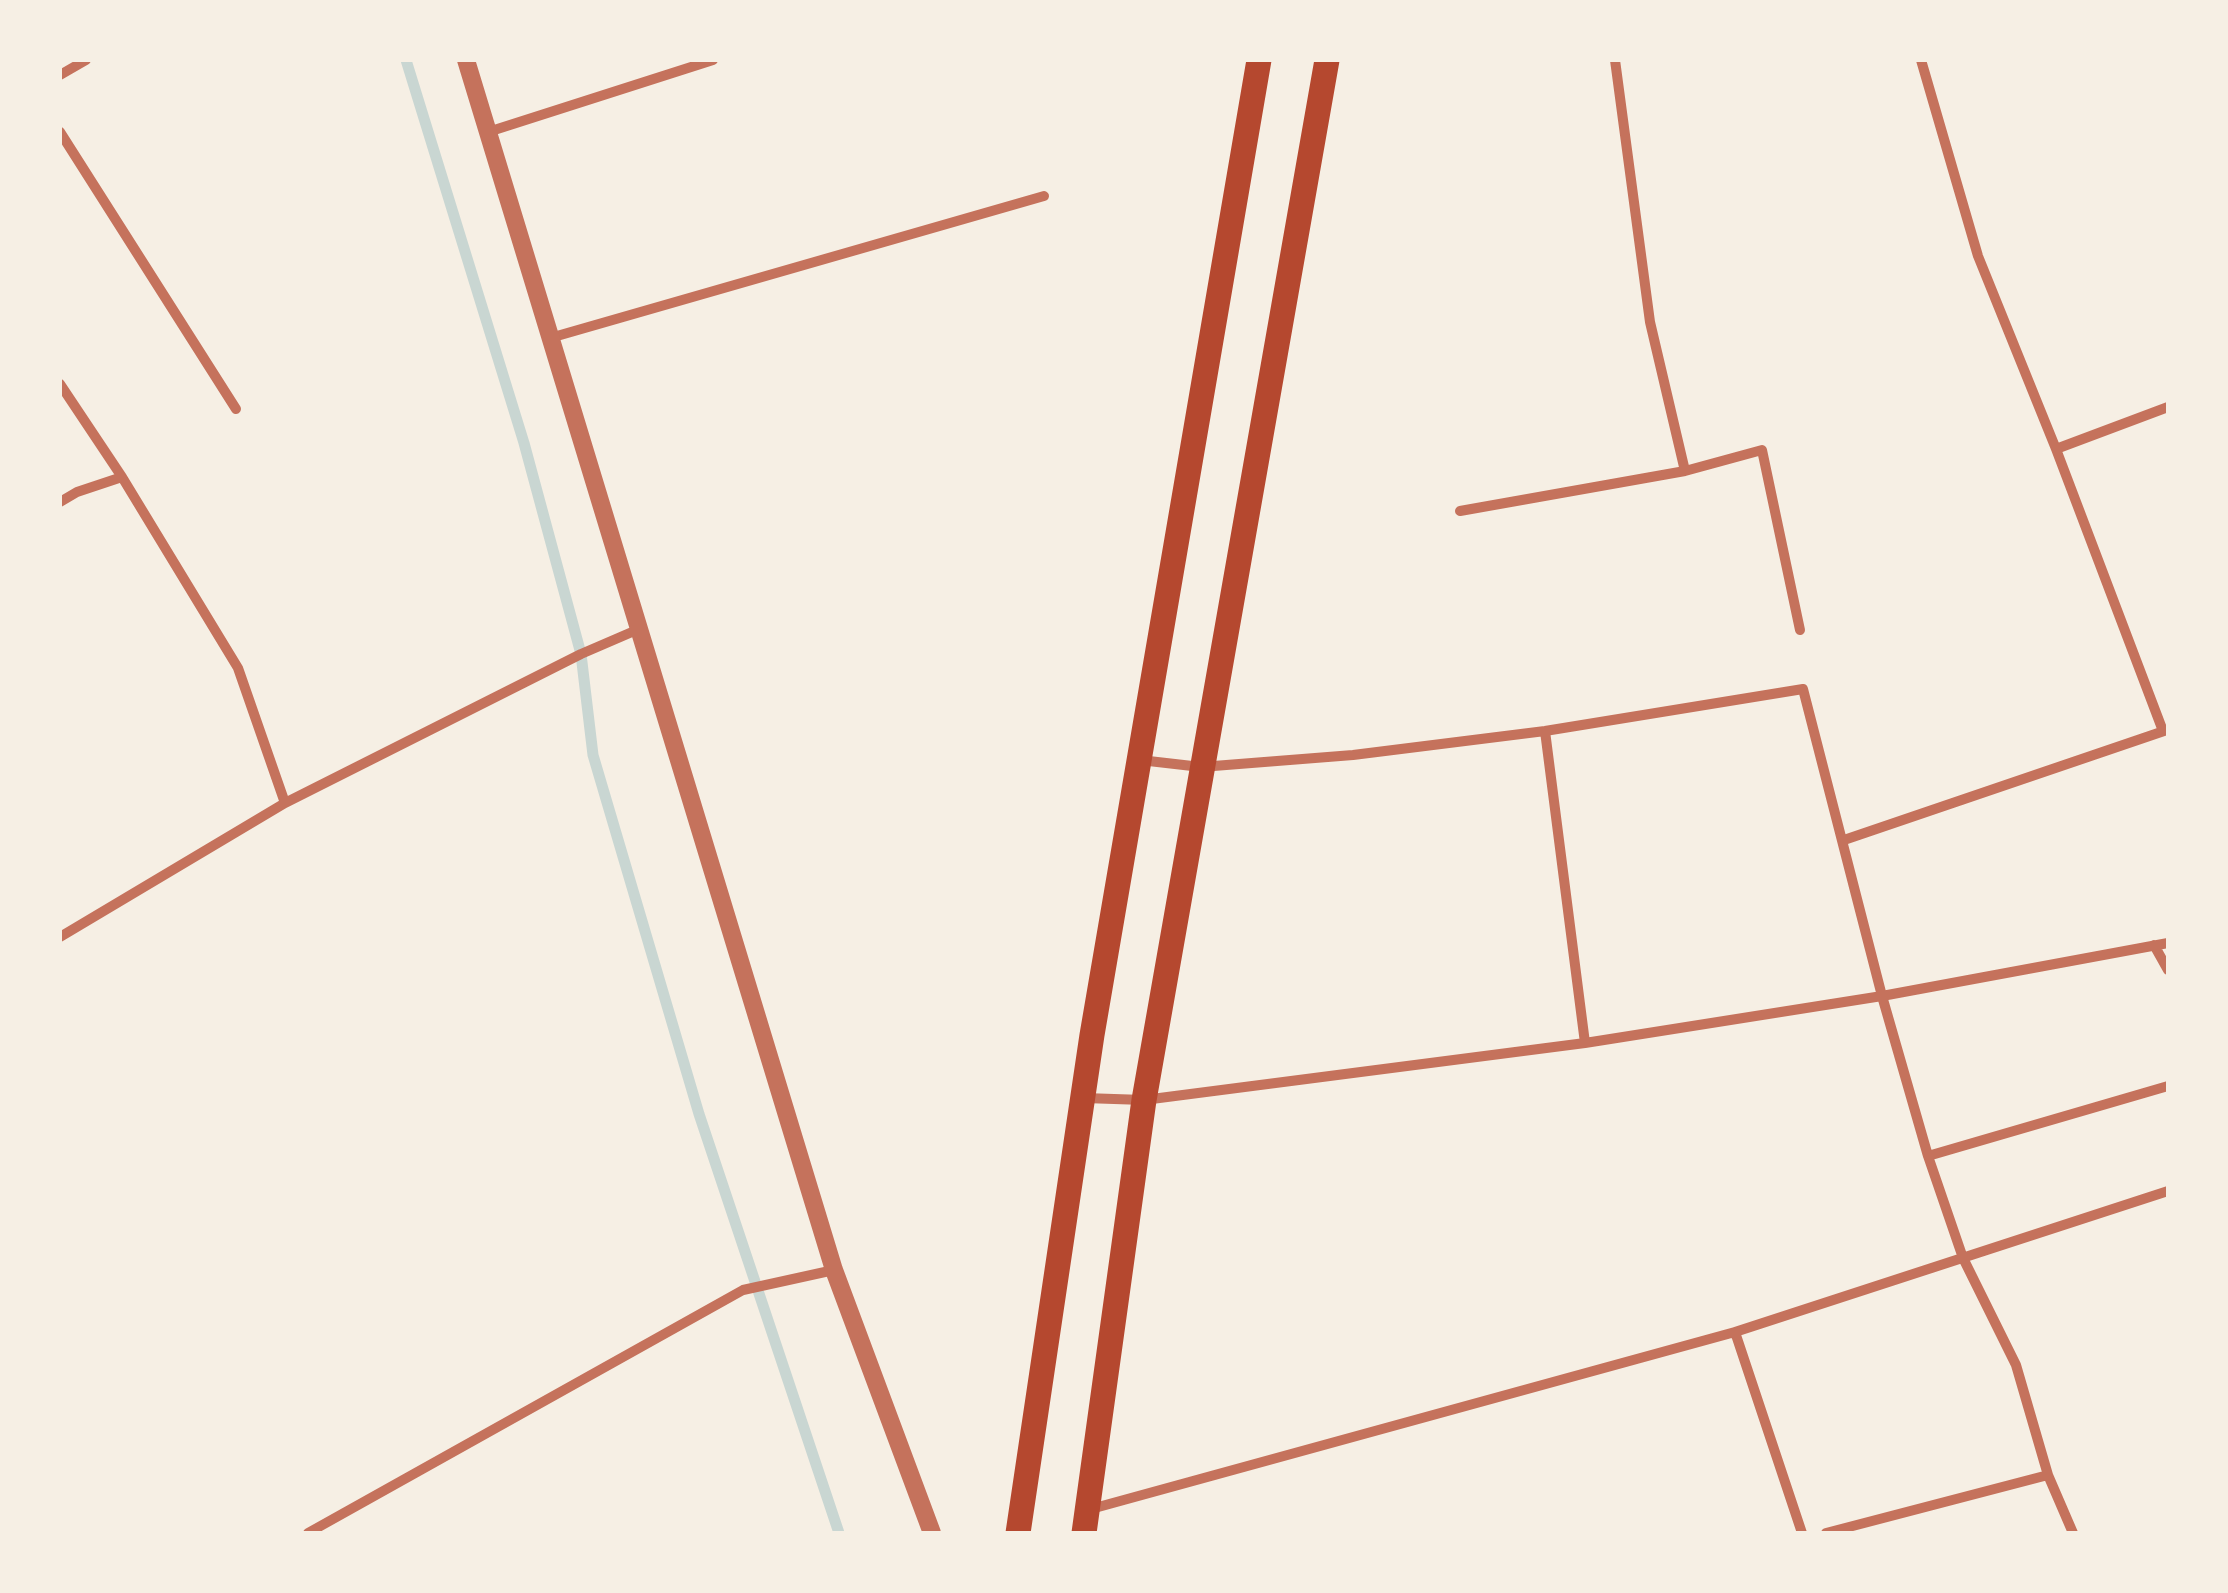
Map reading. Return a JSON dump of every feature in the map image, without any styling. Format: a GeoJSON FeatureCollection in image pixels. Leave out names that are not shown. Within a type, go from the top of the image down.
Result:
{"type":"FeatureCollection","features":[{"type":"Feature","properties":{"kind":"main road"},"geometry":{"type":"LineString","coordinates":[[1018,1533],[1082,1098],[1259,60]]}},
{"type":"Feature","properties":{"kind":"main road"},"geometry":{"type":"LineString","coordinates":[[1087,1521],[1144,1100],[1327,60]]}},
{"type":"Feature","properties":{"kind":"street"},"geometry":{"type":"LineString","coordinates":[[60,75],[86,60]]}},
{"type":"Feature","properties":{"kind":"street"},"geometry":{"type":"LineString","coordinates":[[466,60],[834,1270],[932,1533]]}},
{"type":"Feature","properties":{"kind":"street"},"geometry":{"type":"LineString","coordinates":[[488,132],[713,60]]}},
{"type":"Feature","properties":{"kind":"street"},"geometry":{"type":"LineString","coordinates":[[1615,60],[1650,322],[1685,470]]}},
{"type":"Feature","properties":{"kind":"street"},"geometry":{"type":"LineString","coordinates":[[1844,840],[2166,731],[1978,256],[1922,60]]}},
{"type":"Feature","properties":{"kind":"street"},"geometry":{"type":"LineString","coordinates":[[60,132],[236,409]]}},
{"type":"Feature","properties":{"kind":"street"},"geometry":{"type":"LineString","coordinates":[[550,338],[1044,196]]}},
{"type":"Feature","properties":{"kind":"street"},"geometry":{"type":"LineString","coordinates":[[60,384],[122,477],[238,668],[285,803]]}},
{"type":"Feature","properties":{"kind":"street"},"geometry":{"type":"LineString","coordinates":[[2056,449],[2168,407]]}},
{"type":"Feature","properties":{"kind":"street"},"geometry":{"type":"LineString","coordinates":[[1460,511],[1685,470],[1762,450],[1800,630]]}},
{"type":"Feature","properties":{"kind":"street"},"geometry":{"type":"LineString","coordinates":[[60,502],[122,477]]}},
{"type":"Feature","properties":{"kind":"street"},"geometry":{"type":"LineString","coordinates":[[60,937],[285,803],[580,654],[639,629]]}},
{"type":"Feature","properties":{"kind":"street"},"geometry":{"type":"LineString","coordinates":[[1140,760],[1201,767],[1353,754],[1545,731],[1802,689],[1928,1156],[1964,1258],[2016,1366],[2048,1475],[2072,1533]]}},
{"type":"Feature","properties":{"kind":"street"},"geometry":{"type":"LineString","coordinates":[[1545,731],[1585,1043]]}},
{"type":"Feature","properties":{"kind":"street"},"geometry":{"type":"LineString","coordinates":[[1082,1098],[1144,1100],[1585,1043],[1882,996],[2168,942]]}},
{"type":"Feature","properties":{"kind":"street"},"geometry":{"type":"LineString","coordinates":[[2154,945],[2168,970]]}},
{"type":"Feature","properties":{"kind":"street"},"geometry":{"type":"LineString","coordinates":[[1928,1156],[2168,1086]]}},
{"type":"Feature","properties":{"kind":"street"},"geometry":{"type":"LineString","coordinates":[[1087,1521],[1735,1332],[2168,1191]]}},
{"type":"Feature","properties":{"kind":"street"},"geometry":{"type":"LineString","coordinates":[[308,1533],[743,1290],[834,1270]]}},
{"type":"Feature","properties":{"kind":"street"},"geometry":{"type":"LineString","coordinates":[[1735,1332],[1802,1533]]}},
{"type":"Feature","properties":{"kind":"street"},"geometry":{"type":"LineString","coordinates":[[1826,1533],[2048,1475]]}},
{"type":"Feature","properties":{"kind":"waterway"},"geometry":{"type":"LineString","coordinates":[[406,60],[524,443],[581,654],[593,755],[699,1114],[839,1533]]}}]}
